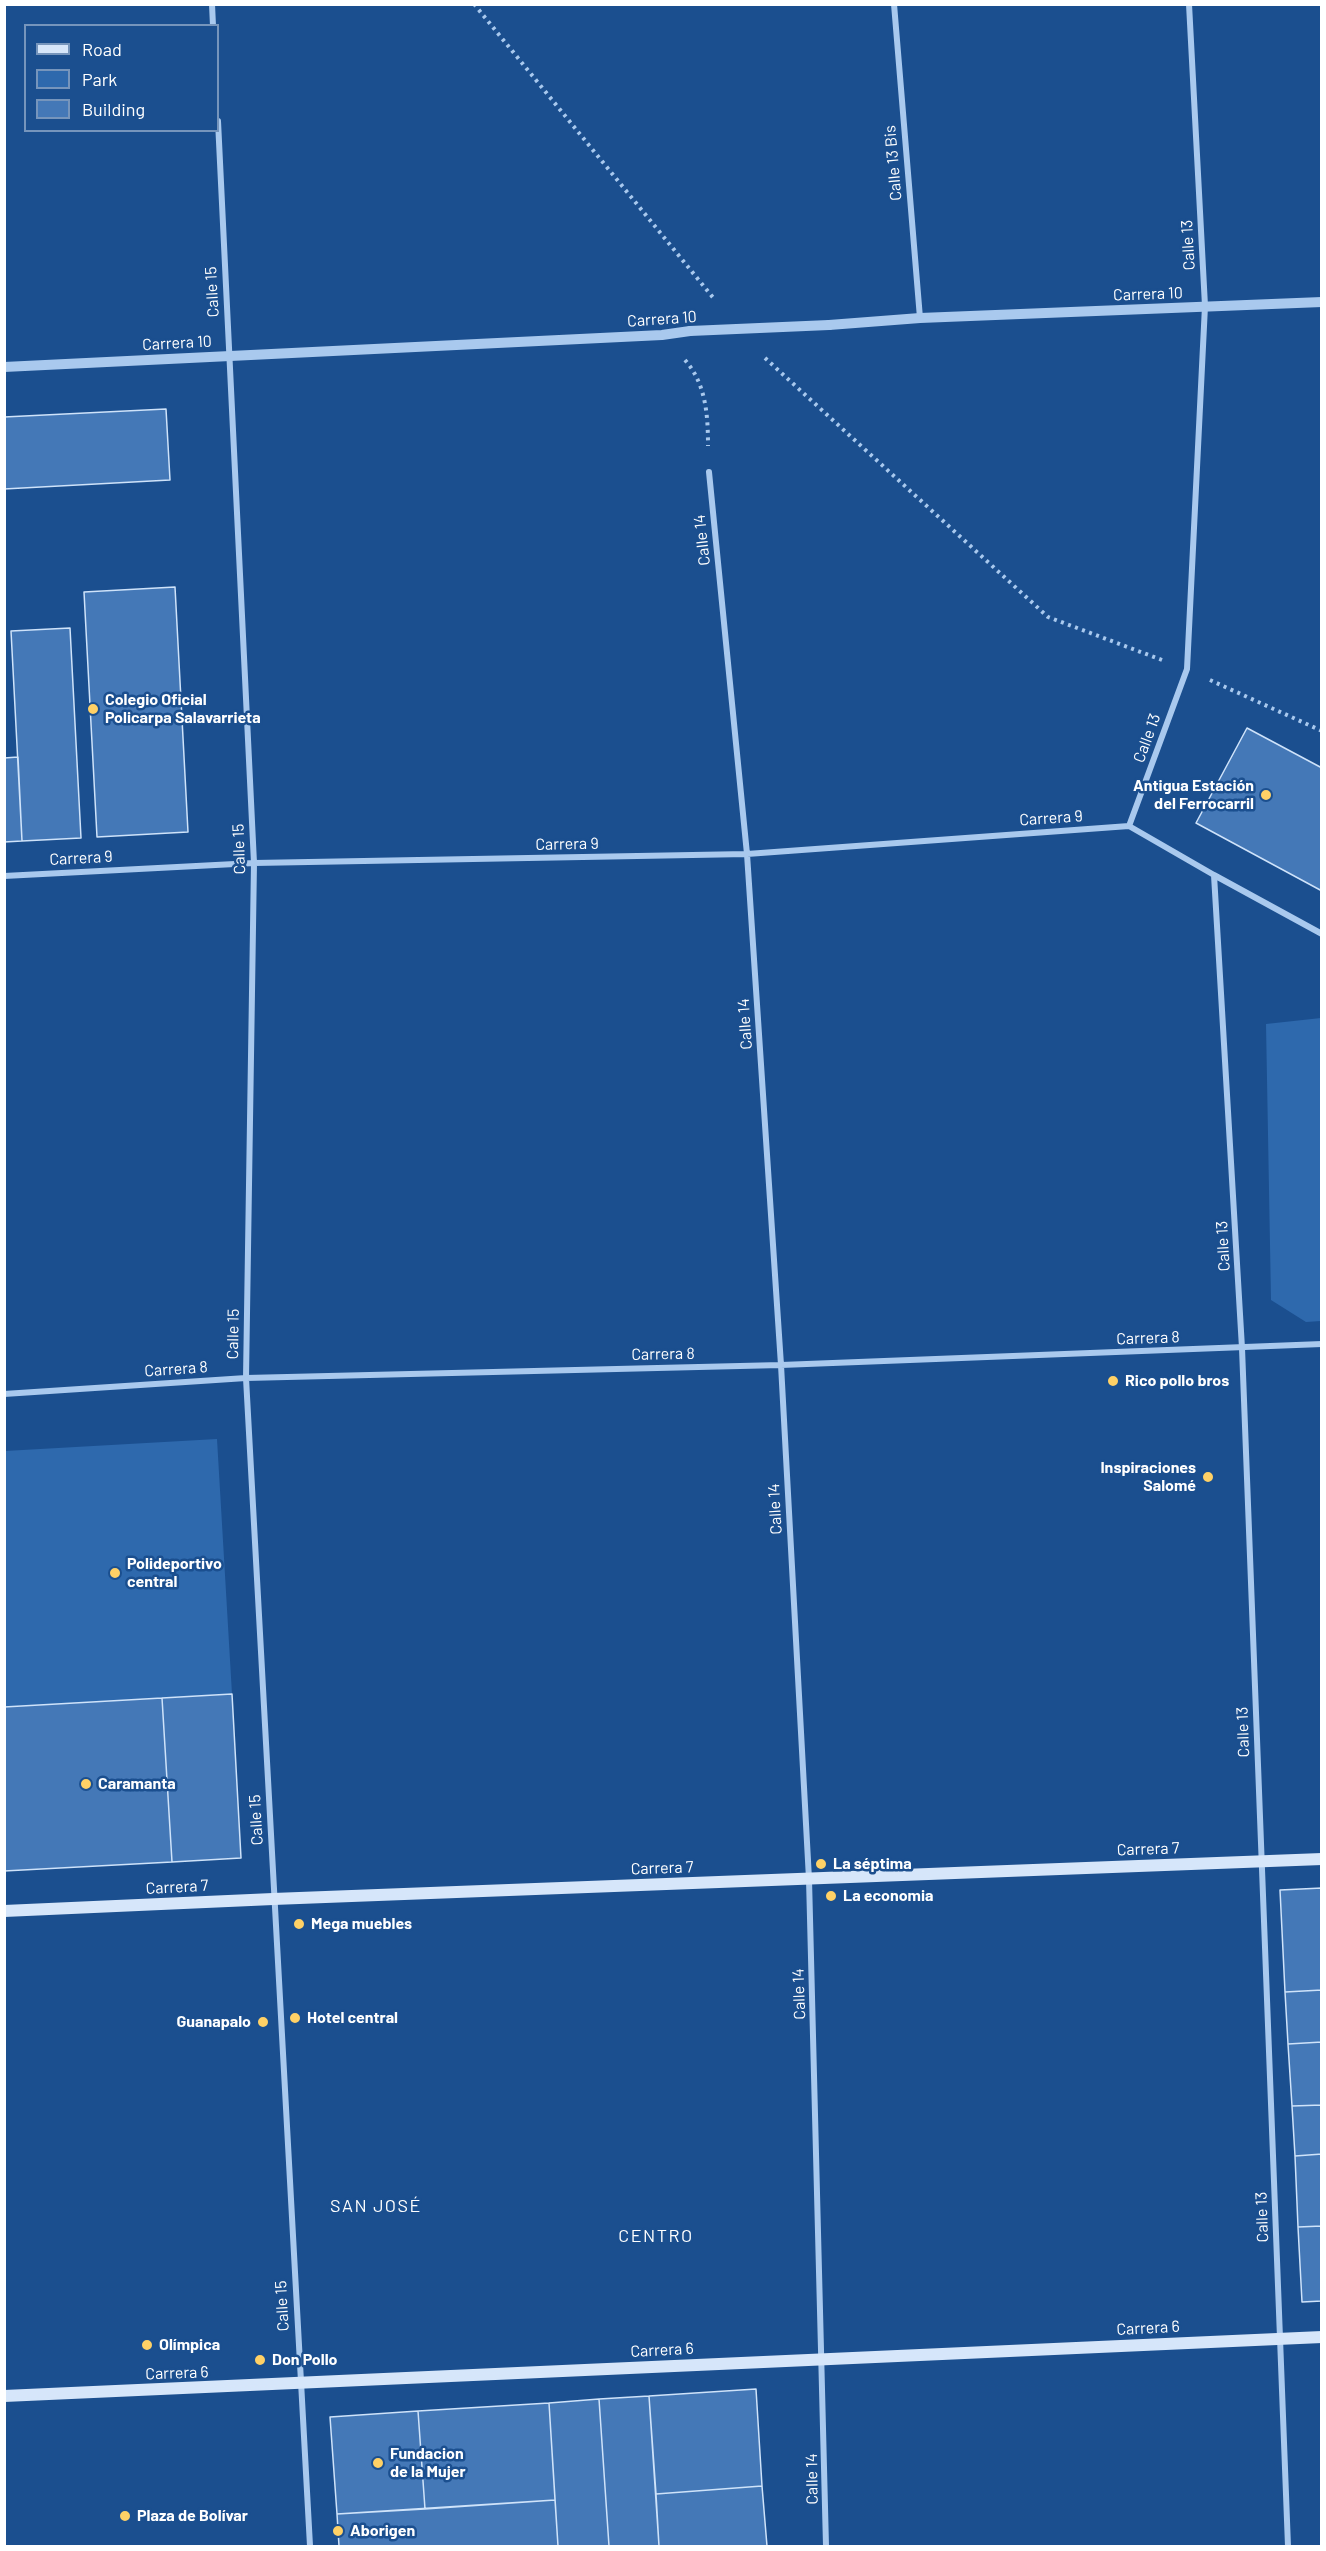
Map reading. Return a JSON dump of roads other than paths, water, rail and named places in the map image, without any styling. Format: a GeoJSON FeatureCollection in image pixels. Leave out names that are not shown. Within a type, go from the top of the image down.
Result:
{"type":"FeatureCollection","features":[{"type":"Feature","properties":{"kind":"main road","name":"Carrera 7"},"geometry":{"type":"LineString","coordinates":[[4,1911],[1322,1859]]}},
{"type":"Feature","properties":{"kind":"main road","name":"Carrera 6"},"geometry":{"type":"LineString","coordinates":[[4,2396],[1322,2337]]}},
{"type":"Feature","properties":{"kind":"street"},"geometry":{"type":"LineString","coordinates":[[212,4],[213,24]]}},
{"type":"Feature","properties":{"kind":"street","name":"Calle 13 Bis"},"geometry":{"type":"LineString","coordinates":[[894,4],[920,318]]}},
{"type":"Feature","properties":{"kind":"street","name":"Calle 13"},"geometry":{"type":"LineString","coordinates":[[1129,826],[1187,669],[1205,306],[1189,4]]}},
{"type":"Feature","properties":{"kind":"street","name":"Calle 15"},"geometry":{"type":"LineString","coordinates":[[218,132],[254,863],[246,1378],[299,2384],[310,2547]]}},
{"type":"Feature","properties":{"kind":"street","name":"Carrera 10"},"geometry":{"type":"LineString","coordinates":[[4,367],[662,335],[690,331],[829,325],[920,318],[1322,302]]}},
{"type":"Feature","properties":{"kind":"street","name":"Calle 14"},"geometry":{"type":"LineString","coordinates":[[709,472],[747,854],[781,1365],[809,1879],[826,2547]]}},
{"type":"Feature","properties":{"kind":"street"},"geometry":{"type":"LineString","coordinates":[[1129,826],[1322,934]]}},
{"type":"Feature","properties":{"kind":"street","name":"Carrera 9"},"geometry":{"type":"LineString","coordinates":[[4,876],[254,863],[747,854],[1129,826]]}},
{"type":"Feature","properties":{"kind":"street","name":"Calle 13"},"geometry":{"type":"LineString","coordinates":[[1214,875],[1242,1348],[1288,2547]]}},
{"type":"Feature","properties":{"kind":"street","name":"Carrera 8"},"geometry":{"type":"LineString","coordinates":[[4,1394],[246,1378],[781,1365],[1322,1344]]}},
{"type":"Feature","properties":{"kind":"place","name":"Colegio Oficial Policarpa Salavarrieta"},"geometry":{"type":"Point","coordinates":[93,709]}},
{"type":"Feature","properties":{"kind":"place","name":"Antigua Estación del Ferrocarril"},"geometry":{"type":"Point","coordinates":[1266,795]}},
{"type":"Feature","properties":{"kind":"place","name":"Rico pollo bros"},"geometry":{"type":"Point","coordinates":[1113,1381]}},
{"type":"Feature","properties":{"kind":"place","name":"Inspiraciones Salomé"},"geometry":{"type":"Point","coordinates":[1208,1477]}},
{"type":"Feature","properties":{"kind":"place","name":"Polideportivo central"},"geometry":{"type":"Point","coordinates":[115,1573]}},
{"type":"Feature","properties":{"kind":"place","name":"Caramanta"},"geometry":{"type":"Point","coordinates":[86,1784]}},
{"type":"Feature","properties":{"kind":"place","name":"La séptima"},"geometry":{"type":"Point","coordinates":[821,1864]}},
{"type":"Feature","properties":{"kind":"place","name":"La economia"},"geometry":{"type":"Point","coordinates":[831,1896]}},
{"type":"Feature","properties":{"kind":"place","name":"Mega muebles"},"geometry":{"type":"Point","coordinates":[299,1924]}},
{"type":"Feature","properties":{"kind":"place","name":"Hotel central"},"geometry":{"type":"Point","coordinates":[295,2018]}},
{"type":"Feature","properties":{"kind":"place","name":"Guanapalo"},"geometry":{"type":"Point","coordinates":[263,2022]}},
{"type":"Feature","properties":{"kind":"place","name":"Olímpica"},"geometry":{"type":"Point","coordinates":[147,2345]}},
{"type":"Feature","properties":{"kind":"place","name":"Don Pollo"},"geometry":{"type":"Point","coordinates":[260,2360]}},
{"type":"Feature","properties":{"kind":"place","name":"Fundacion de la Mujer"},"geometry":{"type":"Point","coordinates":[378,2463]}},
{"type":"Feature","properties":{"kind":"place","name":"Plaza de Bolívar"},"geometry":{"type":"Point","coordinates":[125,2516]}},
{"type":"Feature","properties":{"kind":"place","name":"Aborigen"},"geometry":{"type":"Point","coordinates":[338,2531]}},
{"type":"Feature","properties":{"kind":"district","name":"SAN JOSÉ"},"geometry":{"type":"Point","coordinates":[376,2206]}},
{"type":"Feature","properties":{"kind":"district","name":"CENTRO"},"geometry":{"type":"Point","coordinates":[656,2236]}}]}
